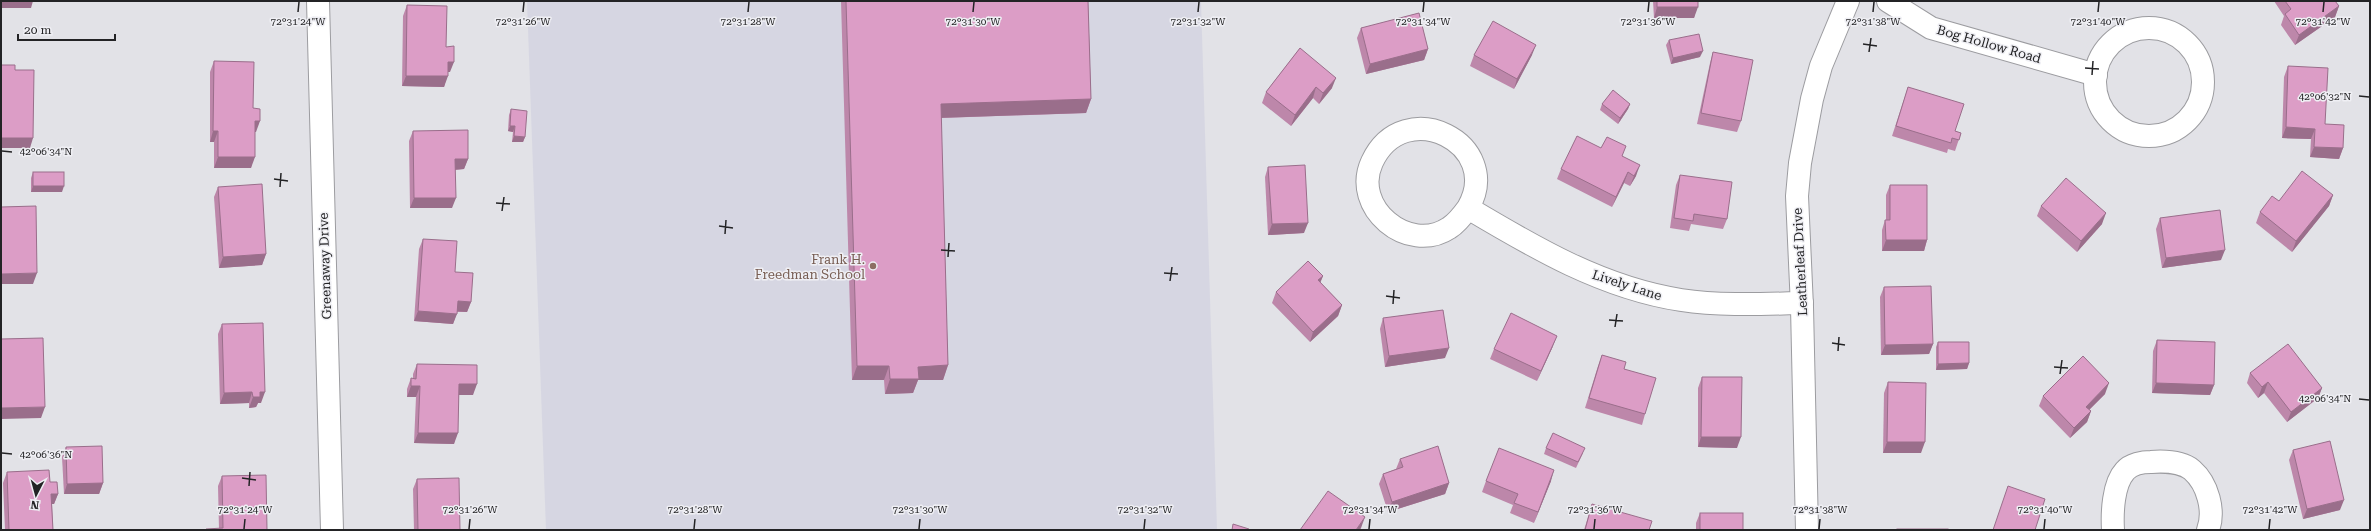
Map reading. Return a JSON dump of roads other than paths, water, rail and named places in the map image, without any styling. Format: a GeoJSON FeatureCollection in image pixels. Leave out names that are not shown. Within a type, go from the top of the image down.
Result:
{"type":"FeatureCollection","features":[{"type":"Feature","properties":{"kind":"street","name":"Greenaway Drive"},"geometry":{"type":"LineString","coordinates":[[318,1],[332,530]]}},
{"type":"Feature","properties":{"kind":"street","name":"Leatherleaf Drive"},"geometry":{"type":"LineString","coordinates":[[1807,530],[1802,303],[1797,233],[1800,163],[1805,131],[1821,66],[1848,1]]}},
{"type":"Feature","properties":{"kind":"street","name":"Bog Hollow Road"},"geometry":{"type":"LineString","coordinates":[[1888,1],[1931,28],[2096,75]]}},
{"type":"Feature","properties":{"kind":"street"},"geometry":{"type":"LineString","coordinates":[[2141,28],[2154,28],[2168,31],[2180,37],[2189,46],[2202,70],[2200,99],[2188,120],[2168,133],[2147,136],[2126,130],[2107,114],[2096,94],[2096,75],[2098,63],[2111,43],[2128,32],[2141,28]]}},
{"type":"Feature","properties":{"kind":"street"},"geometry":{"type":"LineString","coordinates":[[1421,128],[1434,129],[1448,135],[1466,151],[1475,173],[1476,186],[1473,200],[1468,208],[1449,228],[1436,233],[1422,236],[1396,229],[1387,223],[1376,210],[1370,195],[1369,175],[1372,161],[1390,140],[1407,131],[1421,128]]}},
{"type":"Feature","properties":{"kind":"street","name":"Lively Lane"},"geometry":{"type":"LineString","coordinates":[[1468,208],[1564,262],[1614,283],[1639,291],[1703,302],[1802,303]]}},
{"type":"Feature","properties":{"kind":"street"},"geometry":{"type":"LineString","coordinates":[[2113,530],[2116,494],[2119,480],[2126,470],[2135,465],[2159,462],[2182,465],[2192,470],[2201,480],[2211,507],[2208,530]]}},
{"type":"Feature","properties":{"kind":"place","name":"Frank H. Freedman School"},"geometry":{"type":"Point","coordinates":[873,266]}}]}
